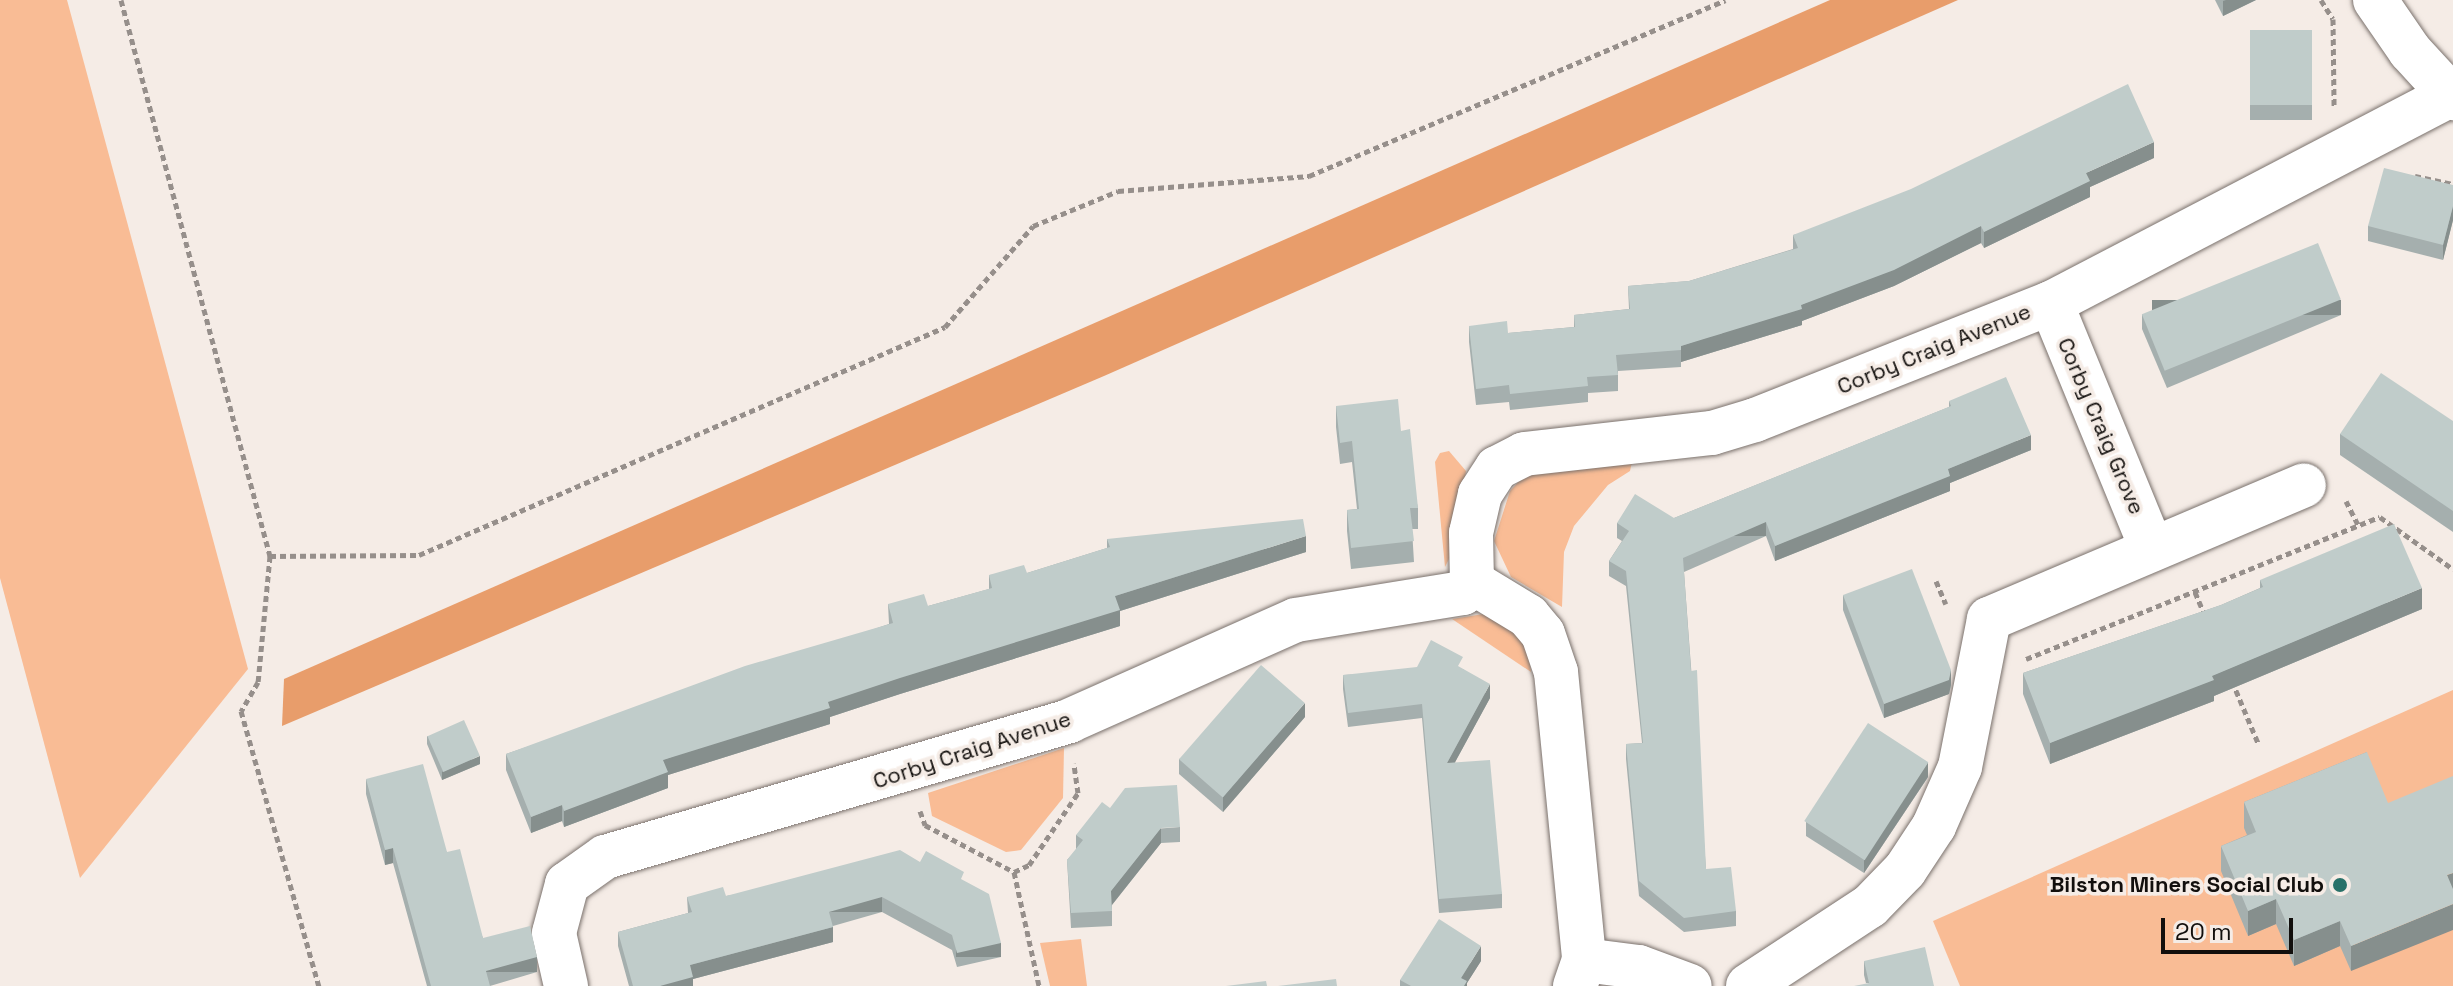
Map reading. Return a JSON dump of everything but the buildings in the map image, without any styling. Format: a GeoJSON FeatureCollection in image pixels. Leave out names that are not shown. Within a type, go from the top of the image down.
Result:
{"type":"FeatureCollection","features":[{"type":"Feature","properties":{"kind":"street"},"geometry":{"type":"LineString","coordinates":[[2375,0],[2410,51],[2452,97]]}},
{"type":"Feature","properties":{"kind":"street","name":"Corby Craig Avenue"},"geometry":{"type":"LineString","coordinates":[[566,986],[554,933],[567,884],[605,857],[907,772],[1069,721],[1296,620],[1447,599],[1463,593],[1472,582],[1471,533],[1480,494],[1497,468],[1524,454],[1712,433],[2051,303],[2452,97]]}},
{"type":"Feature","properties":{"kind":"street","name":"Corby Craig Grove"},"geometry":{"type":"LineString","coordinates":[[2051,303],[2152,549]]}},
{"type":"Feature","properties":{"kind":"street"},"geometry":{"type":"LineString","coordinates":[[1748,986],[1870,906],[1905,870],[1934,826],[1960,767],[1981,677],[1989,619],[2304,485]]}},
{"type":"Feature","properties":{"kind":"street"},"geometry":{"type":"LineString","coordinates":[[1472,582],[1528,616],[1543,634],[1556,672],[1579,973],[1639,967],[1690,986]]}},
{"type":"Feature","properties":{"kind":"path"},"geometry":{"type":"LineString","coordinates":[[121,0],[270,556],[258,682],[241,711],[319,986]]}},
{"type":"Feature","properties":{"kind":"path"},"geometry":{"type":"LineString","coordinates":[[270,556],[419,555],[945,327],[1033,226],[1118,191],[1309,176],[1725,0]]}},
{"type":"Feature","properties":{"kind":"path"},"geometry":{"type":"LineString","coordinates":[[1981,677],[2380,517],[2453,569]]}},
{"type":"Feature","properties":{"kind":"path"},"geometry":{"type":"LineString","coordinates":[[1936,581],[1948,609]]}},
{"type":"Feature","properties":{"kind":"path"},"geometry":{"type":"LineString","coordinates":[[2195,592],[2207,620]]}},
{"type":"Feature","properties":{"kind":"path"},"geometry":{"type":"LineString","coordinates":[[2229,674],[2258,743]]}},
{"type":"Feature","properties":{"kind":"path"},"geometry":{"type":"LineString","coordinates":[[1014,872],[1029,865],[1078,793],[1069,721]]}},
{"type":"Feature","properties":{"kind":"path"},"geometry":{"type":"LineString","coordinates":[[907,772],[925,825],[1014,872],[1039,986]]}},
{"type":"Feature","properties":{"kind":"shaded area"},"geometry":{"type":"Polygon","coordinates":[[[0,0],[67,0],[248,669],[80,878],[0,578],[0,0]]]}},
{"type":"Feature","properties":{"kind":"shaded area"},"geometry":{"type":"Polygon","coordinates":[[[1830,0],[1958,0],[1104,376],[282,726],[284,679],[1830,0]]]}},
{"type":"Feature","properties":{"kind":"shaded area"},"geometry":{"type":"Polygon","coordinates":[[[1449,451],[1466,471],[1454,549],[1445,567],[1435,462],[1440,453],[1449,451]]]}},
{"type":"Feature","properties":{"kind":"shaded area"},"geometry":{"type":"Polygon","coordinates":[[[1632,462],[1630,471],[1608,485],[1574,526],[1564,552],[1562,607],[1511,577],[1494,541],[1510,491],[1522,478],[1534,471],[1632,462]]]}},
{"type":"Feature","properties":{"kind":"shaded area"},"geometry":{"type":"Polygon","coordinates":[[[1490,613],[1509,620],[1528,649],[1531,672],[1452,619],[1490,613]]]}},
{"type":"Feature","properties":{"kind":"shaded area"},"geometry":{"type":"Polygon","coordinates":[[[2453,690],[2453,986],[1960,986],[1933,921],[2453,690]]]}},
{"type":"Feature","properties":{"kind":"shaded area"},"geometry":{"type":"Polygon","coordinates":[[[1064,748],[1063,798],[1021,850],[1006,852],[932,816],[928,793],[1064,748]]]}},
{"type":"Feature","properties":{"kind":"shaded area"},"geometry":{"type":"Polygon","coordinates":[[[1081,939],[1087,986],[1050,986],[1040,943],[1081,939]]]}},
{"type":"Feature","properties":{"kind":"place","name":"Bilston Miners Social Club"},"geometry":{"type":"Point","coordinates":[2340,885]}}]}
